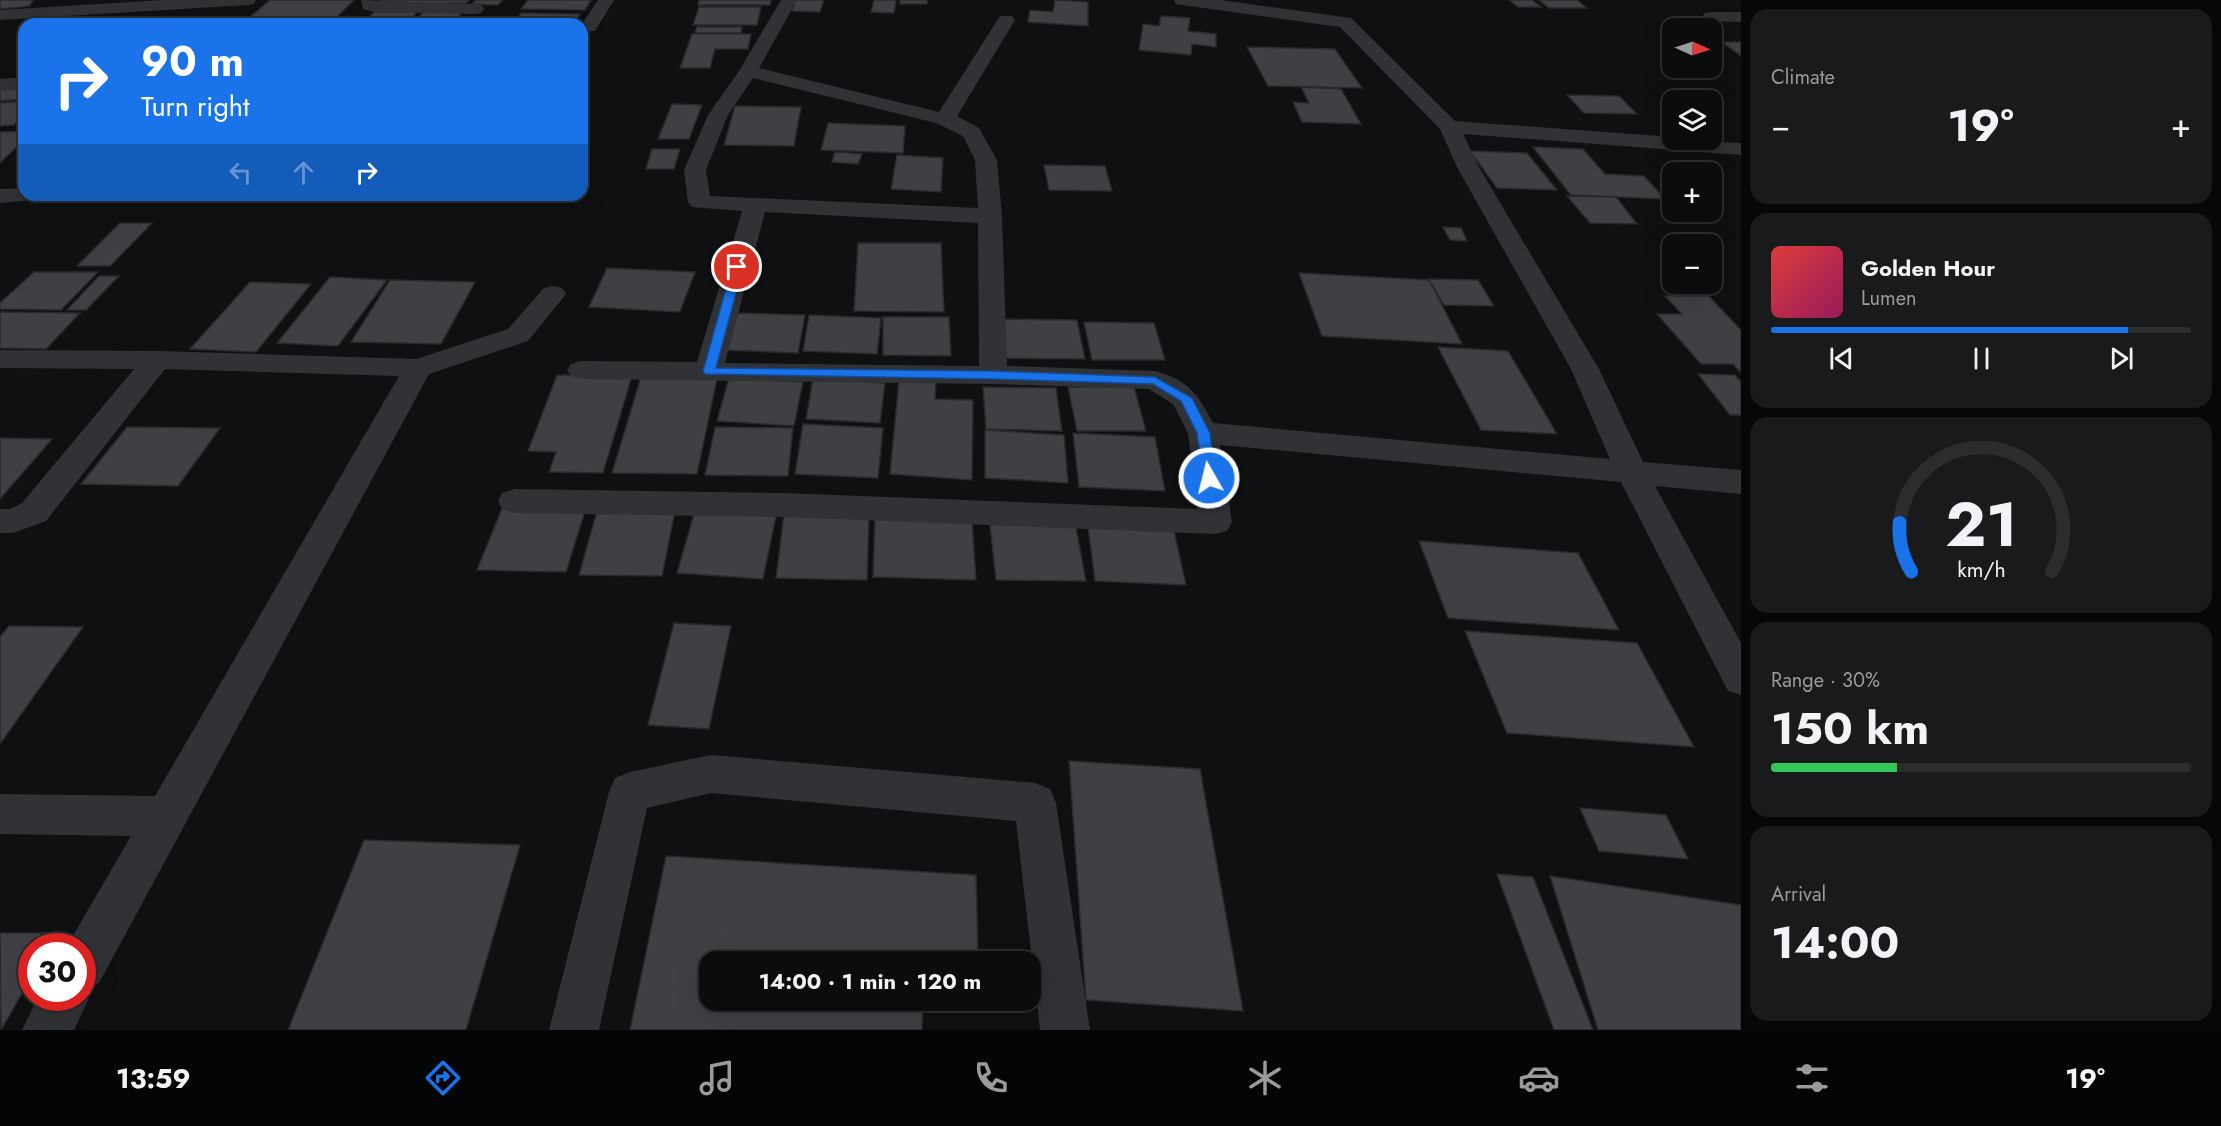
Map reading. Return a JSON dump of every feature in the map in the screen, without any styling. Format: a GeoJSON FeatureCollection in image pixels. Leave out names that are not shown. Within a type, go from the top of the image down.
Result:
{"type":"FeatureCollection","features":[{"type":"Feature","properties":{"kind":"street"},"geometry":{"type":"LineString","coordinates":[[0,15],[119,4],[245,8],[257,0]]}},
{"type":"Feature","properties":{"kind":"street"},"geometry":{"type":"LineString","coordinates":[[369,0],[369,5],[374,7],[475,9]]}},
{"type":"Feature","properties":{"kind":"street"},"geometry":{"type":"LineString","coordinates":[[589,27],[606,0]]}},
{"type":"Feature","properties":{"kind":"street"},"geometry":{"type":"LineString","coordinates":[[789,0],[748,71],[718,115],[695,170],[700,202],[990,216]]}},
{"type":"Feature","properties":{"kind":"street"},"geometry":{"type":"LineString","coordinates":[[1185,0],[1345,22]]}},
{"type":"Feature","properties":{"kind":"street"},"geometry":{"type":"LineString","coordinates":[[1326,0],[1449,127],[1469,169],[1585,369],[1632,472],[1741,679]]}},
{"type":"Feature","properties":{"kind":"street"},"geometry":{"type":"LineString","coordinates":[[1711,17],[1741,17]]}},
{"type":"Feature","properties":{"kind":"street"},"geometry":{"type":"LineString","coordinates":[[944,120],[1006,20]]}},
{"type":"Feature","properties":{"kind":"street"},"geometry":{"type":"LineString","coordinates":[[748,71],[944,120],[972,132],[986,160],[990,216],[993,375]]}},
{"type":"Feature","properties":{"kind":"street"},"geometry":{"type":"LineString","coordinates":[[0,85],[18,84]]}},
{"type":"Feature","properties":{"kind":"street"},"geometry":{"type":"LineString","coordinates":[[1449,127],[1741,149]]}},
{"type":"Feature","properties":{"kind":"street"},"geometry":{"type":"LineString","coordinates":[[0,196],[18,195]]}},
{"type":"Feature","properties":{"kind":"street"},"geometry":{"type":"LineString","coordinates":[[709,371],[755,205]]}},
{"type":"Feature","properties":{"kind":"street"},"geometry":{"type":"LineString","coordinates":[[0,359],[157,360],[418,368],[519,335],[552,294]]}},
{"type":"Feature","properties":{"kind":"street"},"geometry":{"type":"LineString","coordinates":[[0,521],[13,521],[34,512],[157,360]]}},
{"type":"Feature","properties":{"kind":"street"},"geometry":{"type":"LineString","coordinates":[[96,941],[418,368]]}},
{"type":"Feature","properties":{"kind":"street"},"geometry":{"type":"LineString","coordinates":[[514,501],[783,505],[1215,522],[1203,433],[1185,398],[1155,381],[993,375],[581,370]]}},
{"type":"Feature","properties":{"kind":"street"},"geometry":{"type":"LineString","coordinates":[[1203,433],[1741,482]]}},
{"type":"Feature","properties":{"kind":"street"},"geometry":{"type":"LineString","coordinates":[[574,1030],[630,792],[711,774],[1035,803],[1065,1030]]}},
{"type":"Feature","properties":{"kind":"street"},"geometry":{"type":"LineString","coordinates":[[0,814],[166,816]]}},
{"type":"Feature","properties":{"kind":"street"},"geometry":{"type":"LineString","coordinates":[[47,1030],[58,1011]]}},
{"type":"Feature","properties":{"kind":"building"},"geometry":{"type":"Polygon","coordinates":[[[0,0],[34,0],[29,6],[0,9],[0,0]]]}},
{"type":"Feature","properties":{"kind":"building"},"geometry":{"type":"Polygon","coordinates":[[[270,0],[354,0],[336,18],[249,18],[270,0]]]}},
{"type":"Feature","properties":{"kind":"building"},"geometry":{"type":"Polygon","coordinates":[[[381,0],[469,0],[466,3],[378,4],[381,0]]]}},
{"type":"Feature","properties":{"kind":"building"},"geometry":{"type":"Polygon","coordinates":[[[476,0],[503,0],[498,5],[472,4],[476,0]]]}},
{"type":"Feature","properties":{"kind":"building"},"geometry":{"type":"Polygon","coordinates":[[[528,0],[591,0],[585,10],[521,9],[528,0]]]}},
{"type":"Feature","properties":{"kind":"building"},"geometry":{"type":"Polygon","coordinates":[[[699,0],[771,0],[770,5],[698,5],[699,0]]]}},
{"type":"Feature","properties":{"kind":"building"},"geometry":{"type":"Polygon","coordinates":[[[796,0],[824,0],[820,12],[792,11],[796,0]]]}},
{"type":"Feature","properties":{"kind":"building"},"geometry":{"type":"Polygon","coordinates":[[[874,0],[896,0],[894,13],[871,12],[874,0]]]}},
{"type":"Feature","properties":{"kind":"building"},"geometry":{"type":"Polygon","coordinates":[[[900,0],[927,0],[927,4],[900,4],[900,0]]]}},
{"type":"Feature","properties":{"kind":"building"},"geometry":{"type":"Polygon","coordinates":[[[1055,0],[1088,2],[1088,26],[1028,22],[1030,10],[1053,12],[1055,0]]]}},
{"type":"Feature","properties":{"kind":"building"},"geometry":{"type":"Polygon","coordinates":[[[1509,0],[1532,0],[1541,7],[1518,7],[1509,0]]]}},
{"type":"Feature","properties":{"kind":"building"},"geometry":{"type":"Polygon","coordinates":[[[1539,0],[1577,0],[1587,8],[1549,8],[1539,0]]]}},
{"type":"Feature","properties":{"kind":"building"},"geometry":{"type":"Polygon","coordinates":[[[699,7],[761,7],[757,25],[693,25],[699,7]]]}},
{"type":"Feature","properties":{"kind":"building"},"geometry":{"type":"Polygon","coordinates":[[[424,11],[463,11],[458,18],[418,18],[424,11]]]}},
{"type":"Feature","properties":{"kind":"building"},"geometry":{"type":"Polygon","coordinates":[[[374,12],[417,12],[412,18],[368,18],[374,12]]]}},
{"type":"Feature","properties":{"kind":"building"},"geometry":{"type":"Polygon","coordinates":[[[521,13],[580,14],[577,18],[517,18],[521,13]]]}},
{"type":"Feature","properties":{"kind":"building"},"geometry":{"type":"Polygon","coordinates":[[[1161,16],[1190,18],[1188,31],[1216,34],[1216,47],[1192,44],[1191,55],[1139,50],[1143,24],[1159,26],[1161,16]]]}},
{"type":"Feature","properties":{"kind":"building"},"geometry":{"type":"Polygon","coordinates":[[[697,27],[742,27],[741,33],[695,33],[697,27]]]}},
{"type":"Feature","properties":{"kind":"building"},"geometry":{"type":"Polygon","coordinates":[[[692,34],[751,34],[748,49],[715,49],[710,68],[680,68],[692,34]]]}},
{"type":"Feature","properties":{"kind":"building"},"geometry":{"type":"Polygon","coordinates":[[[1722,42],[1741,42],[1741,56],[1722,42]]]}},
{"type":"Feature","properties":{"kind":"building"},"geometry":{"type":"Polygon","coordinates":[[[1247,47],[1335,49],[1362,88],[1268,86],[1247,47]]]}},
{"type":"Feature","properties":{"kind":"building"},"geometry":{"type":"Polygon","coordinates":[[[18,86],[18,100],[0,101],[0,88],[18,86]]]}},
{"type":"Feature","properties":{"kind":"building"},"geometry":{"type":"Polygon","coordinates":[[[1301,87],[1341,89],[1361,124],[1302,122],[1293,102],[1309,103],[1301,87]]]}},
{"type":"Feature","properties":{"kind":"building"},"geometry":{"type":"Polygon","coordinates":[[[1567,95],[1619,96],[1637,114],[1584,113],[1567,95]]]}},
{"type":"Feature","properties":{"kind":"building"},"geometry":{"type":"Polygon","coordinates":[[[18,102],[18,120],[14,125],[0,126],[0,103],[18,102]]]}},
{"type":"Feature","properties":{"kind":"building"},"geometry":{"type":"Polygon","coordinates":[[[672,104],[702,105],[689,139],[658,139],[672,104]]]}},
{"type":"Feature","properties":{"kind":"building"},"geometry":{"type":"Polygon","coordinates":[[[735,106],[801,107],[794,146],[724,145],[735,106]]]}},
{"type":"Feature","properties":{"kind":"building"},"geometry":{"type":"Polygon","coordinates":[[[828,123],[905,126],[903,153],[821,150],[828,123]]]}},
{"type":"Feature","properties":{"kind":"building"},"geometry":{"type":"Polygon","coordinates":[[[18,131],[18,146],[0,163],[0,132],[18,131]]]}},
{"type":"Feature","properties":{"kind":"building"},"geometry":{"type":"Polygon","coordinates":[[[1533,147],[1583,149],[1605,174],[1644,176],[1662,196],[1662,199],[1571,195],[1533,147]]]}},
{"type":"Feature","properties":{"kind":"building"},"geometry":{"type":"Polygon","coordinates":[[[652,149],[680,149],[674,169],[646,169],[652,149]]]}},
{"type":"Feature","properties":{"kind":"building"},"geometry":{"type":"Polygon","coordinates":[[[1470,151],[1527,153],[1557,190],[1497,188],[1470,151]]]}},
{"type":"Feature","properties":{"kind":"building"},"geometry":{"type":"Polygon","coordinates":[[[835,152],[862,154],[858,164],[832,162],[835,152]]]}},
{"type":"Feature","properties":{"kind":"building"},"geometry":{"type":"Polygon","coordinates":[[[897,155],[943,158],[941,192],[891,189],[897,155]]]}},
{"type":"Feature","properties":{"kind":"building"},"geometry":{"type":"Polygon","coordinates":[[[1044,165],[1105,166],[1112,191],[1049,190],[1044,165]]]}},
{"type":"Feature","properties":{"kind":"building"},"geometry":{"type":"Polygon","coordinates":[[[1567,196],[1616,197],[1637,224],[1590,223],[1567,196]]]}},
{"type":"Feature","properties":{"kind":"building"},"geometry":{"type":"Polygon","coordinates":[[[120,223],[152,223],[110,266],[77,266],[120,223]]]}},
{"type":"Feature","properties":{"kind":"building"},"geometry":{"type":"Polygon","coordinates":[[[1443,227],[1461,228],[1467,241],[1450,240],[1443,227]]]}},
{"type":"Feature","properties":{"kind":"building"},"geometry":{"type":"Polygon","coordinates":[[[858,243],[941,243],[944,312],[854,311],[858,243]]]}},
{"type":"Feature","properties":{"kind":"building"},"geometry":{"type":"Polygon","coordinates":[[[607,268],[695,272],[680,312],[589,307],[607,268]]]}},
{"type":"Feature","properties":{"kind":"building"},"geometry":{"type":"Polygon","coordinates":[[[34,272],[98,272],[61,310],[0,309],[0,303],[34,272]]]}},
{"type":"Feature","properties":{"kind":"building"},"geometry":{"type":"Polygon","coordinates":[[[1299,273],[1429,280],[1462,344],[1322,336],[1299,273]]]}},
{"type":"Feature","properties":{"kind":"building"},"geometry":{"type":"Polygon","coordinates":[[[99,276],[119,276],[86,310],[67,310],[99,276]]]}},
{"type":"Feature","properties":{"kind":"building"},"geometry":{"type":"Polygon","coordinates":[[[330,277],[387,280],[338,346],[277,343],[330,277]]]}},
{"type":"Feature","properties":{"kind":"building"},"geometry":{"type":"Polygon","coordinates":[[[1429,279],[1478,280],[1494,306],[1444,305],[1429,279]]]}},
{"type":"Feature","properties":{"kind":"building"},"geometry":{"type":"Polygon","coordinates":[[[390,280],[475,282],[441,344],[351,342],[390,280]]]}},
{"type":"Feature","properties":{"kind":"building"},"geometry":{"type":"Polygon","coordinates":[[[250,282],[311,284],[256,352],[190,349],[250,282]]]}},
{"type":"Feature","properties":{"kind":"building"},"geometry":{"type":"Polygon","coordinates":[[[1665,296],[1709,296],[1741,330],[1741,373],[1733,364],[1701,364],[1657,314],[1682,314],[1665,296]]]}},
{"type":"Feature","properties":{"kind":"building"},"geometry":{"type":"Polygon","coordinates":[[[0,312],[80,313],[46,349],[0,348],[0,312]]]}},
{"type":"Feature","properties":{"kind":"building"},"geometry":{"type":"Polygon","coordinates":[[[735,313],[805,315],[798,353],[725,350],[735,313]]]}},
{"type":"Feature","properties":{"kind":"building"},"geometry":{"type":"Polygon","coordinates":[[[809,315],[881,318],[877,354],[803,351],[809,315]]]}},
{"type":"Feature","properties":{"kind":"building"},"geometry":{"type":"Polygon","coordinates":[[[883,317],[949,317],[951,356],[883,355],[883,317]]]}},
{"type":"Feature","properties":{"kind":"building"},"geometry":{"type":"Polygon","coordinates":[[[1000,319],[1077,320],[1085,359],[1005,358],[1000,319]]]}},
{"type":"Feature","properties":{"kind":"building"},"geometry":{"type":"Polygon","coordinates":[[[1084,322],[1154,323],[1165,360],[1092,360],[1084,322]]]}},
{"type":"Feature","properties":{"kind":"building"},"geometry":{"type":"Polygon","coordinates":[[[1438,347],[1508,351],[1557,434],[1481,430],[1438,347]]]}},
{"type":"Feature","properties":{"kind":"building"},"geometry":{"type":"Polygon","coordinates":[[[1698,374],[1735,375],[1741,382],[1741,415],[1730,415],[1698,374]]]}},
{"type":"Feature","properties":{"kind":"building"},"geometry":{"type":"Polygon","coordinates":[[[557,375],[632,376],[603,473],[549,472],[556,452],[528,451],[557,375]]]}},
{"type":"Feature","properties":{"kind":"building"},"geometry":{"type":"Polygon","coordinates":[[[641,377],[717,379],[697,474],[612,473],[641,377]]]}},
{"type":"Feature","properties":{"kind":"building"},"geometry":{"type":"Polygon","coordinates":[[[729,378],[803,382],[794,426],[717,421],[729,378]]]}},
{"type":"Feature","properties":{"kind":"building"},"geometry":{"type":"Polygon","coordinates":[[[813,379],[885,383],[880,423],[806,419],[813,379]]]}},
{"type":"Feature","properties":{"kind":"building"},"geometry":{"type":"Polygon","coordinates":[[[899,380],[936,382],[935,399],[973,400],[972,480],[890,474],[899,380]]]}},
{"type":"Feature","properties":{"kind":"building"},"geometry":{"type":"Polygon","coordinates":[[[983,387],[1056,388],[1062,431],[986,429],[983,387]]]}},
{"type":"Feature","properties":{"kind":"building"},"geometry":{"type":"Polygon","coordinates":[[[1068,387],[1134,387],[1146,431],[1077,431],[1068,387]]]}},
{"type":"Feature","properties":{"kind":"building"},"geometry":{"type":"Polygon","coordinates":[[[803,424],[883,428],[878,478],[795,474],[803,424]]]}},
{"type":"Feature","properties":{"kind":"building"},"geometry":{"type":"Polygon","coordinates":[[[127,427],[220,428],[178,486],[81,484],[127,427]]]}},
{"type":"Feature","properties":{"kind":"building"},"geometry":{"type":"Polygon","coordinates":[[[715,427],[793,428],[788,476],[705,475],[715,427]]]}},
{"type":"Feature","properties":{"kind":"building"},"geometry":{"type":"Polygon","coordinates":[[[985,430],[1064,435],[1068,483],[985,478],[985,430]]]}},
{"type":"Feature","properties":{"kind":"building"},"geometry":{"type":"Polygon","coordinates":[[[1073,433],[1155,437],[1165,491],[1079,487],[1073,433]]]}},
{"type":"Feature","properties":{"kind":"building"},"geometry":{"type":"Polygon","coordinates":[[[0,438],[52,439],[0,499],[0,438]]]}},
{"type":"Feature","properties":{"kind":"building"},"geometry":{"type":"Polygon","coordinates":[[[503,506],[586,508],[566,572],[477,570],[503,506]]]}},
{"type":"Feature","properties":{"kind":"building"},"geometry":{"type":"Polygon","coordinates":[[[695,510],[776,516],[763,579],[677,573],[695,510]]]}},
{"type":"Feature","properties":{"kind":"building"},"geometry":{"type":"Polygon","coordinates":[[[597,511],[675,511],[662,576],[579,575],[597,511]]]}},
{"type":"Feature","properties":{"kind":"building"},"geometry":{"type":"Polygon","coordinates":[[[784,514],[869,516],[867,580],[776,578],[784,514]]]}},
{"type":"Feature","properties":{"kind":"building"},"geometry":{"type":"Polygon","coordinates":[[[989,516],[1074,517],[1086,581],[996,580],[989,516]]]}},
{"type":"Feature","properties":{"kind":"building"},"geometry":{"type":"Polygon","coordinates":[[[875,518],[972,520],[976,580],[873,577],[875,518]]]}},
{"type":"Feature","properties":{"kind":"building"},"geometry":{"type":"Polygon","coordinates":[[[1087,519],[1172,522],[1186,585],[1095,581],[1087,519]]]}},
{"type":"Feature","properties":{"kind":"building"},"geometry":{"type":"Polygon","coordinates":[[[1419,541],[1578,553],[1619,630],[1448,618],[1419,541]]]}},
{"type":"Feature","properties":{"kind":"building"},"geometry":{"type":"Polygon","coordinates":[[[674,623],[731,626],[709,729],[648,725],[674,623]]]}},
{"type":"Feature","properties":{"kind":"building"},"geometry":{"type":"Polygon","coordinates":[[[9,626],[83,627],[0,744],[0,637],[9,626]]]}},
{"type":"Feature","properties":{"kind":"building"},"geometry":{"type":"Polygon","coordinates":[[[1465,631],[1637,643],[1694,747],[1507,733],[1465,631]]]}},
{"type":"Feature","properties":{"kind":"building"},"geometry":{"type":"Polygon","coordinates":[[[1069,761],[1200,769],[1243,1011],[1086,1000],[1069,761]]]}},
{"type":"Feature","properties":{"kind":"building"},"geometry":{"type":"Polygon","coordinates":[[[1580,808],[1666,815],[1688,859],[1599,851],[1580,808]]]}},
{"type":"Feature","properties":{"kind":"building"},"geometry":{"type":"Polygon","coordinates":[[[364,840],[520,845],[466,1030],[288,1030],[364,840]]]}},
{"type":"Feature","properties":{"kind":"building"},"geometry":{"type":"Polygon","coordinates":[[[666,856],[976,875],[978,951],[699,951],[699,1011],[923,1011],[922,1030],[630,1030],[666,856]]]}},
{"type":"Feature","properties":{"kind":"building"},"geometry":{"type":"Polygon","coordinates":[[[1497,874],[1533,877],[1593,1030],[1554,1030],[1497,874]]]}},
{"type":"Feature","properties":{"kind":"building"},"geometry":{"type":"Polygon","coordinates":[[[1550,876],[1741,905],[1741,1030],[1598,1030],[1550,876]]]}},
{"type":"Feature","properties":{"kind":"building"},"geometry":{"type":"Polygon","coordinates":[[[0,933],[18,933],[18,1000],[1,1030],[0,933]]]}},
{"type":"Feature","properties":{"kind":"route"},"geometry":{"type":"LineString","coordinates":[[737,267],[709,371],[993,375],[1155,381],[1185,398],[1203,433],[1209,478]]}}]}
